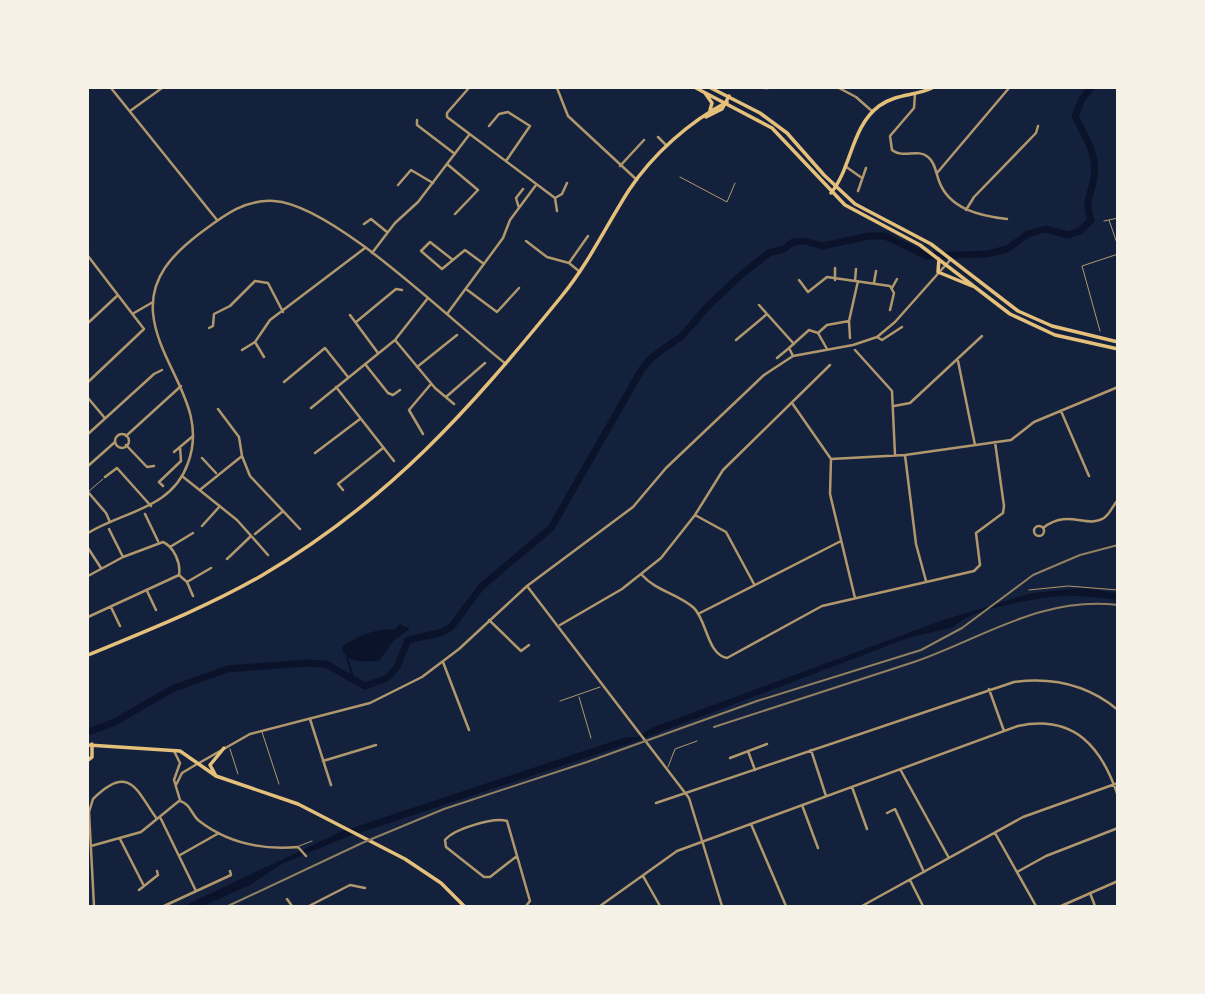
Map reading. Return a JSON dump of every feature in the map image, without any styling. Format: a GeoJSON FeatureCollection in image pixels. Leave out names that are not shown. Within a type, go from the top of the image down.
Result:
{"type":"FeatureCollection","features":[{"type":"Feature","properties":{"kind":"main road"},"geometry":{"type":"LineString","coordinates":[[696,88],[727,102],[783,138],[830,194],[862,216],[912,240],[1010,314],[1069,339],[1118,349]]}},
{"type":"Feature","properties":{"kind":"main road"},"geometry":{"type":"LineString","coordinates":[[711,88],[760,113],[787,133],[835,187],[868,213],[916,235],[1003,300],[1035,320],[1118,342]]}},
{"type":"Feature","properties":{"kind":"main road"},"geometry":{"type":"LineString","coordinates":[[830,194],[857,135],[873,112],[893,99],[932,88]]}},
{"type":"Feature","properties":{"kind":"main road"},"geometry":{"type":"LineString","coordinates":[[703,91],[712,103],[705,117]]}},
{"type":"Feature","properties":{"kind":"main road"},"geometry":{"type":"LineString","coordinates":[[88,655],[206,605],[259,577],[322,537],[422,456],[506,364],[580,272],[637,180],[667,146],[727,102],[729,96]]}},
{"type":"Feature","properties":{"kind":"main road"},"geometry":{"type":"LineString","coordinates":[[939,258],[938,272],[974,286]]}},
{"type":"Feature","properties":{"kind":"main road"},"geometry":{"type":"LineString","coordinates":[[88,760],[92,757],[90,744],[183,752],[216,776],[288,800],[377,844],[430,875],[464,906]]}},
{"type":"Feature","properties":{"kind":"main road"},"geometry":{"type":"LineString","coordinates":[[216,776],[210,765],[226,747]]}},
{"type":"Feature","properties":{"kind":"street"},"geometry":{"type":"LineString","coordinates":[[111,88],[217,220]]}},
{"type":"Feature","properties":{"kind":"street"},"geometry":{"type":"LineString","coordinates":[[130,111],[162,88]]}},
{"type":"Feature","properties":{"kind":"street"},"geometry":{"type":"LineString","coordinates":[[557,88],[568,116],[637,180]]}},
{"type":"Feature","properties":{"kind":"street"},"geometry":{"type":"LineString","coordinates":[[839,88],[856,97],[873,112]]}},
{"type":"Feature","properties":{"kind":"street"},"geometry":{"type":"LineString","coordinates":[[936,173],[1009,88]]}},
{"type":"Feature","properties":{"kind":"street"},"geometry":{"type":"LineString","coordinates":[[468,89],[462,92],[446,116],[555,198],[557,211]]}},
{"type":"Feature","properties":{"kind":"street"},"geometry":{"type":"LineString","coordinates":[[915,93],[914,108],[892,132],[890,146],[896,154],[928,156],[947,195],[966,210],[976,215],[1007,219]]}},
{"type":"Feature","properties":{"kind":"street"},"geometry":{"type":"LineString","coordinates":[[489,126],[500,113],[511,112],[530,126],[506,162]]}},
{"type":"Feature","properties":{"kind":"street"},"geometry":{"type":"LineString","coordinates":[[417,120],[417,125],[454,153]]}},
{"type":"Feature","properties":{"kind":"street"},"geometry":{"type":"LineString","coordinates":[[966,210],[974,197],[1036,133],[1038,126]]}},
{"type":"Feature","properties":{"kind":"street"},"geometry":{"type":"LineString","coordinates":[[372,253],[387,232],[410,211],[469,135]]}},
{"type":"Feature","properties":{"kind":"street"},"geometry":{"type":"LineString","coordinates":[[658,137],[667,146]]}},
{"type":"Feature","properties":{"kind":"street"},"geometry":{"type":"LineString","coordinates":[[620,166],[644,140]]}},
{"type":"Feature","properties":{"kind":"street"},"geometry":{"type":"LineString","coordinates":[[447,164],[478,190],[455,214]]}},
{"type":"Feature","properties":{"kind":"street"},"geometry":{"type":"LineString","coordinates":[[845,166],[862,178]]}},
{"type":"Feature","properties":{"kind":"street"},"geometry":{"type":"LineString","coordinates":[[858,191],[866,168]]}},
{"type":"Feature","properties":{"kind":"street"},"geometry":{"type":"LineString","coordinates":[[398,185],[411,170],[433,183]]}},
{"type":"Feature","properties":{"kind":"street"},"geometry":{"type":"LineString","coordinates":[[555,198],[562,194],[567,183]]}},
{"type":"Feature","properties":{"kind":"street"},"geometry":{"type":"LineString","coordinates":[[446,314],[484,264],[536,186]]}},
{"type":"Feature","properties":{"kind":"street"},"geometry":{"type":"LineString","coordinates":[[519,208],[516,198],[523,189]]}},
{"type":"Feature","properties":{"kind":"street"},"geometry":{"type":"LineString","coordinates":[[88,533],[152,506],[168,494],[188,465],[193,436],[192,416],[156,330],[153,302],[157,282],[171,258],[217,220],[245,205],[282,202],[316,216],[372,253],[506,364]]}},
{"type":"Feature","properties":{"kind":"street"},"geometry":{"type":"LineString","coordinates":[[364,224],[371,219],[387,232]]}},
{"type":"Feature","properties":{"kind":"street"},"geometry":{"type":"LineString","coordinates":[[569,263],[588,236]]}},
{"type":"Feature","properties":{"kind":"street"},"geometry":{"type":"LineString","coordinates":[[526,241],[554,261],[569,263],[580,272]]}},
{"type":"Feature","properties":{"kind":"street"},"geometry":{"type":"LineString","coordinates":[[453,260],[430,242],[421,251],[442,269],[453,260],[465,250],[484,264]]}},
{"type":"Feature","properties":{"kind":"street"},"geometry":{"type":"LineString","coordinates":[[242,349],[255,342],[267,323],[365,248]]}},
{"type":"Feature","properties":{"kind":"street"},"geometry":{"type":"LineString","coordinates":[[88,256],[144,329],[88,382]]}},
{"type":"Feature","properties":{"kind":"street"},"geometry":{"type":"LineString","coordinates":[[176,789],[182,773],[261,730],[379,699],[422,677],[443,662],[527,586],[633,507],[666,468],[764,375],[793,356],[853,345],[877,337],[895,322],[951,259]]}},
{"type":"Feature","properties":{"kind":"street"},"geometry":{"type":"LineString","coordinates":[[835,268],[835,280]]}},
{"type":"Feature","properties":{"kind":"street"},"geometry":{"type":"LineString","coordinates":[[850,338],[849,321],[856,269]]}},
{"type":"Feature","properties":{"kind":"street"},"geometry":{"type":"LineString","coordinates":[[874,283],[876,271]]}},
{"type":"Feature","properties":{"kind":"street"},"geometry":{"type":"LineString","coordinates":[[817,274],[822,280]]}},
{"type":"Feature","properties":{"kind":"street"},"geometry":{"type":"LineString","coordinates":[[799,281],[808,292],[827,277],[892,288]]}},
{"type":"Feature","properties":{"kind":"street"},"geometry":{"type":"LineString","coordinates":[[890,310],[892,288],[897,279]]}},
{"type":"Feature","properties":{"kind":"street"},"geometry":{"type":"LineString","coordinates":[[209,328],[213,326],[212,317],[235,302],[248,286],[264,280],[271,287],[283,312]]}},
{"type":"Feature","properties":{"kind":"street"},"geometry":{"type":"LineString","coordinates":[[466,289],[497,312],[519,288]]}},
{"type":"Feature","properties":{"kind":"street"},"geometry":{"type":"LineString","coordinates":[[356,322],[396,289],[402,290]]}},
{"type":"Feature","properties":{"kind":"street"},"geometry":{"type":"LineString","coordinates":[[88,323],[118,295]]}},
{"type":"Feature","properties":{"kind":"street"},"geometry":{"type":"LineString","coordinates":[[311,408],[395,340],[428,298]]}},
{"type":"Feature","properties":{"kind":"street"},"geometry":{"type":"LineString","coordinates":[[134,313],[153,302]]}},
{"type":"Feature","properties":{"kind":"street"},"geometry":{"type":"LineString","coordinates":[[220,302],[224,309]]}},
{"type":"Feature","properties":{"kind":"street"},"geometry":{"type":"LineString","coordinates":[[759,305],[794,344]]}},
{"type":"Feature","properties":{"kind":"street"},"geometry":{"type":"LineString","coordinates":[[736,340],[767,314]]}},
{"type":"Feature","properties":{"kind":"street"},"geometry":{"type":"LineString","coordinates":[[350,315],[378,353]]}},
{"type":"Feature","properties":{"kind":"street"},"geometry":{"type":"LineString","coordinates":[[818,333],[827,325],[849,321]]}},
{"type":"Feature","properties":{"kind":"street"},"geometry":{"type":"LineString","coordinates":[[877,337],[882,340],[902,327]]}},
{"type":"Feature","properties":{"kind":"street"},"geometry":{"type":"LineString","coordinates":[[777,358],[809,330],[818,333],[827,349]]}},
{"type":"Feature","properties":{"kind":"street"},"geometry":{"type":"LineString","coordinates":[[417,367],[457,335]]}},
{"type":"Feature","properties":{"kind":"street"},"geometry":{"type":"LineString","coordinates":[[892,406],[910,403],[982,336]]}},
{"type":"Feature","properties":{"kind":"street"},"geometry":{"type":"LineString","coordinates":[[395,340],[417,367],[454,404]]}},
{"type":"Feature","properties":{"kind":"street"},"geometry":{"type":"LineString","coordinates":[[255,342],[264,357]]}},
{"type":"Feature","properties":{"kind":"street"},"geometry":{"type":"LineString","coordinates":[[284,382],[325,348],[349,377]]}},
{"type":"Feature","properties":{"kind":"street"},"geometry":{"type":"LineString","coordinates":[[789,348],[793,356]]}},
{"type":"Feature","properties":{"kind":"street"},"geometry":{"type":"LineString","coordinates":[[855,350],[892,391],[895,456]]}},
{"type":"Feature","properties":{"kind":"street"},"geometry":{"type":"LineString","coordinates":[[957,360],[975,445]]}},
{"type":"Feature","properties":{"kind":"street"},"geometry":{"type":"LineString","coordinates":[[446,397],[485,362]]}},
{"type":"Feature","properties":{"kind":"street"},"geometry":{"type":"LineString","coordinates":[[365,364],[388,393],[393,395],[400,390]]}},
{"type":"Feature","properties":{"kind":"street"},"geometry":{"type":"LineString","coordinates":[[560,625],[642,575],[669,549],[695,515],[723,470],[830,365]]}},
{"type":"Feature","properties":{"kind":"street"},"geometry":{"type":"LineString","coordinates":[[88,434],[162,370]]}},
{"type":"Feature","properties":{"kind":"street"},"geometry":{"type":"LineString","coordinates":[[424,434],[409,410],[432,383]]}},
{"type":"Feature","properties":{"kind":"street"},"geometry":{"type":"LineString","coordinates":[[126,436],[181,386]]}},
{"type":"Feature","properties":{"kind":"street"},"geometry":{"type":"LineString","coordinates":[[336,387],[394,461]]}},
{"type":"Feature","properties":{"kind":"street"},"geometry":{"type":"LineString","coordinates":[[831,459],[905,455],[1014,438],[1034,422],[1118,387]]}},
{"type":"Feature","properties":{"kind":"street"},"geometry":{"type":"LineString","coordinates":[[88,398],[105,417]]}},
{"type":"Feature","properties":{"kind":"street"},"geometry":{"type":"LineString","coordinates":[[791,403],[831,459],[830,494],[855,598]]}},
{"type":"Feature","properties":{"kind":"street"},"geometry":{"type":"LineString","coordinates":[[218,409],[239,437],[242,456],[250,476],[300,529]]}},
{"type":"Feature","properties":{"kind":"street"},"geometry":{"type":"LineString","coordinates":[[1061,411],[1089,476]]}},
{"type":"Feature","properties":{"kind":"street"},"geometry":{"type":"LineString","coordinates":[[315,453],[361,418]]}},
{"type":"Feature","properties":{"kind":"street"},"geometry":{"type":"LineString","coordinates":[[88,466],[115,442],[119,435],[126,436]]}},
{"type":"Feature","properties":{"kind":"street"},"geometry":{"type":"LineString","coordinates":[[126,436],[127,446],[147,467],[154,466]]}},
{"type":"Feature","properties":{"kind":"street"},"geometry":{"type":"LineString","coordinates":[[174,452],[193,436]]}},
{"type":"Feature","properties":{"kind":"street"},"geometry":{"type":"LineString","coordinates":[[115,442],[121,447],[127,446]]}},
{"type":"Feature","properties":{"kind":"street"},"geometry":{"type":"LineString","coordinates":[[642,575],[698,614],[718,654],[727,658],[812,610],[979,569],[975,535],[1003,513],[1004,506],[995,442]]}},
{"type":"Feature","properties":{"kind":"street"},"geometry":{"type":"LineString","coordinates":[[163,486],[159,482],[181,461],[180,447]]}},
{"type":"Feature","properties":{"kind":"street"},"geometry":{"type":"LineString","coordinates":[[343,490],[338,484],[383,448]]}},
{"type":"Feature","properties":{"kind":"street"},"geometry":{"type":"LineString","coordinates":[[905,455],[916,544],[926,581]]}},
{"type":"Feature","properties":{"kind":"street"},"geometry":{"type":"LineString","coordinates":[[201,490],[217,474],[242,456]]}},
{"type":"Feature","properties":{"kind":"street"},"geometry":{"type":"LineString","coordinates":[[202,458],[217,474]]}},
{"type":"Feature","properties":{"kind":"street"},"geometry":{"type":"LineString","coordinates":[[104,478],[117,468],[152,506]]}},
{"type":"Feature","properties":{"kind":"street"},"geometry":{"type":"LineString","coordinates":[[181,476],[220,506],[268,555]]}},
{"type":"Feature","properties":{"kind":"street"},"geometry":{"type":"LineString","coordinates":[[88,492],[110,522]]}},
{"type":"Feature","properties":{"kind":"street"},"geometry":{"type":"LineString","coordinates":[[1043,528],[1070,517],[1089,522],[1100,520],[1111,512],[1118,500]]}},
{"type":"Feature","properties":{"kind":"street"},"geometry":{"type":"LineString","coordinates":[[202,526],[220,506]]}},
{"type":"Feature","properties":{"kind":"street"},"geometry":{"type":"LineString","coordinates":[[255,534],[283,512]]}},
{"type":"Feature","properties":{"kind":"street"},"geometry":{"type":"LineString","coordinates":[[145,514],[158,541],[170,547],[179,564],[178,575]]}},
{"type":"Feature","properties":{"kind":"street"},"geometry":{"type":"LineString","coordinates":[[695,515],[726,532],[754,584]]}},
{"type":"Feature","properties":{"kind":"street"},"geometry":{"type":"LineString","coordinates":[[109,529],[123,557]]}},
{"type":"Feature","properties":{"kind":"street"},"geometry":{"type":"LineString","coordinates":[[170,547],[193,533]]}},
{"type":"Feature","properties":{"kind":"street"},"geometry":{"type":"LineString","coordinates":[[227,559],[251,536]]}},
{"type":"Feature","properties":{"kind":"street"},"geometry":{"type":"LineString","coordinates":[[88,576],[158,541]]}},
{"type":"Feature","properties":{"kind":"street"},"geometry":{"type":"LineString","coordinates":[[698,614],[841,541]]}},
{"type":"Feature","properties":{"kind":"street"},"geometry":{"type":"LineString","coordinates":[[88,548],[101,568]]}},
{"type":"Feature","properties":{"kind":"street"},"geometry":{"type":"LineString","coordinates":[[187,582],[211,568]]}},
{"type":"Feature","properties":{"kind":"street"},"geometry":{"type":"LineString","coordinates":[[178,575],[187,582],[193,597]]}},
{"type":"Feature","properties":{"kind":"street"},"geometry":{"type":"LineString","coordinates":[[88,617],[178,575]]}},
{"type":"Feature","properties":{"kind":"street"},"geometry":{"type":"LineString","coordinates":[[527,586],[560,625],[602,686],[686,794],[722,906]]}},
{"type":"Feature","properties":{"kind":"street"},"geometry":{"type":"LineString","coordinates":[[147,591],[156,610]]}},
{"type":"Feature","properties":{"kind":"street"},"geometry":{"type":"LineString","coordinates":[[111,607],[120,626]]}},
{"type":"Feature","properties":{"kind":"street"},"geometry":{"type":"LineString","coordinates":[[489,620],[521,652],[529,645]]}},
{"type":"Feature","properties":{"kind":"street"},"geometry":{"type":"LineString","coordinates":[[443,662],[469,730]]}},
{"type":"Feature","properties":{"kind":"street"},"geometry":{"type":"LineString","coordinates":[[656,803],[1014,682],[1051,681],[1086,690],[1118,710]]}},
{"type":"Feature","properties":{"kind":"street"},"geometry":{"type":"LineString","coordinates":[[989,689],[1004,731]]}},
{"type":"Feature","properties":{"kind":"street"},"geometry":{"type":"LineString","coordinates":[[310,719],[331,785]]}},
{"type":"Feature","properties":{"kind":"street"},"geometry":{"type":"LineString","coordinates":[[600,906],[677,851],[1004,731],[1037,724],[1070,731],[1098,751],[1116,784],[1118,796]]}},
{"type":"Feature","properties":{"kind":"street"},"geometry":{"type":"LineString","coordinates":[[730,758],[767,744]]}},
{"type":"Feature","properties":{"kind":"street"},"geometry":{"type":"LineString","coordinates":[[323,761],[376,745]]}},
{"type":"Feature","properties":{"kind":"street"},"geometry":{"type":"LineString","coordinates":[[171,749],[180,763],[174,780],[180,801],[187,804],[199,820],[219,833],[256,847],[300,848],[306,856]]}},
{"type":"Feature","properties":{"kind":"street"},"geometry":{"type":"LineString","coordinates":[[811,750],[826,796]]}},
{"type":"Feature","properties":{"kind":"street"},"geometry":{"type":"LineString","coordinates":[[748,751],[755,770]]}},
{"type":"Feature","properties":{"kind":"street"},"geometry":{"type":"LineString","coordinates":[[900,769],[949,858]]}},
{"type":"Feature","properties":{"kind":"street"},"geometry":{"type":"LineString","coordinates":[[88,905],[94,906],[88,851],[91,846],[89,806],[96,796],[114,786],[128,783],[135,785],[157,817],[180,856],[196,891]]}},
{"type":"Feature","properties":{"kind":"street"},"geometry":{"type":"LineString","coordinates":[[862,906],[1039,810],[1116,784]]}},
{"type":"Feature","properties":{"kind":"street"},"geometry":{"type":"LineString","coordinates":[[852,787],[867,829]]}},
{"type":"Feature","properties":{"kind":"street"},"geometry":{"type":"LineString","coordinates":[[91,846],[141,832],[180,801]]}},
{"type":"Feature","properties":{"kind":"street"},"geometry":{"type":"LineString","coordinates":[[802,805],[818,848]]}},
{"type":"Feature","properties":{"kind":"street"},"geometry":{"type":"LineString","coordinates":[[887,813],[895,809],[924,872]]}},
{"type":"Feature","properties":{"kind":"street"},"geometry":{"type":"LineString","coordinates":[[517,856],[490,877],[484,877],[446,847],[445,840],[460,831],[505,820],[517,856],[531,898],[526,906]]}},
{"type":"Feature","properties":{"kind":"street"},"geometry":{"type":"LineString","coordinates":[[751,824],[786,906]]}},
{"type":"Feature","properties":{"kind":"street"},"geometry":{"type":"LineString","coordinates":[[1017,872],[1067,847],[1118,828]]}},
{"type":"Feature","properties":{"kind":"street"},"geometry":{"type":"LineString","coordinates":[[180,856],[219,833]]}},
{"type":"Feature","properties":{"kind":"street"},"geometry":{"type":"LineString","coordinates":[[995,833],[1033,905]]}},
{"type":"Feature","properties":{"kind":"street"},"geometry":{"type":"LineString","coordinates":[[119,838],[144,886]]}},
{"type":"Feature","properties":{"kind":"street"},"geometry":{"type":"LineString","coordinates":[[139,890],[158,875],[158,871]]}},
{"type":"Feature","properties":{"kind":"street"},"geometry":{"type":"LineString","coordinates":[[164,906],[231,875],[230,871]]}},
{"type":"Feature","properties":{"kind":"street"},"geometry":{"type":"LineString","coordinates":[[643,875],[660,906]]}},
{"type":"Feature","properties":{"kind":"street"},"geometry":{"type":"LineString","coordinates":[[910,880],[923,906]]}},
{"type":"Feature","properties":{"kind":"street"},"geometry":{"type":"LineString","coordinates":[[1060,906],[1118,881]]}},
{"type":"Feature","properties":{"kind":"street"},"geometry":{"type":"LineString","coordinates":[[309,906],[350,885],[365,888]]}},
{"type":"Feature","properties":{"kind":"street"},"geometry":{"type":"LineString","coordinates":[[1090,892],[1095,906]]}},
{"type":"Feature","properties":{"kind":"street"},"geometry":{"type":"LineString","coordinates":[[287,899],[292,906]]}},
{"type":"Feature","properties":{"kind":"lane"},"geometry":{"type":"LineString","coordinates":[[680,177],[727,202],[735,183]]}},
{"type":"Feature","properties":{"kind":"lane"},"geometry":{"type":"LineString","coordinates":[[1104,221],[1118,218]]}},
{"type":"Feature","properties":{"kind":"lane"},"geometry":{"type":"LineString","coordinates":[[1109,220],[1118,246]]}},
{"type":"Feature","properties":{"kind":"lane"},"geometry":{"type":"LineString","coordinates":[[1100,331],[1081,271],[1085,264],[1118,254]]}},
{"type":"Feature","properties":{"kind":"lane"},"geometry":{"type":"LineString","coordinates":[[88,492],[104,478]]}},
{"type":"Feature","properties":{"kind":"lane"},"geometry":{"type":"LineString","coordinates":[[1028,590],[1068,586],[1118,590]]}},
{"type":"Feature","properties":{"kind":"lane"},"geometry":{"type":"LineString","coordinates":[[560,701],[602,686]]}},
{"type":"Feature","properties":{"kind":"lane"},"geometry":{"type":"LineString","coordinates":[[578,695],[592,738]]}},
{"type":"Feature","properties":{"kind":"lane"},"geometry":{"type":"LineString","coordinates":[[261,730],[279,784]]}},
{"type":"Feature","properties":{"kind":"lane"},"geometry":{"type":"LineString","coordinates":[[666,768],[675,758],[675,749],[697,741]]}},
{"type":"Feature","properties":{"kind":"lane"},"geometry":{"type":"LineString","coordinates":[[226,747],[238,774]]}},
{"type":"Feature","properties":{"kind":"lane"},"geometry":{"type":"LineString","coordinates":[[300,848],[312,841]]}},
{"type":"Feature","properties":{"kind":"water"},"geometry":{"type":"Polygon","coordinates":[[[1083,588],[1117,593],[1117,600],[1063,596],[988,610],[961,621],[954,627],[908,638],[634,742],[344,838],[282,864],[250,885],[203,906],[184,906],[340,832],[626,737],[638,737],[651,728],[943,620],[1032,593],[1083,588]]]}},
{"type":"Feature","properties":{"kind":"water"},"geometry":{"type":"Polygon","coordinates":[[[400,624],[410,629],[393,641],[379,661],[356,661],[344,653],[342,647],[353,640],[375,631],[394,630],[400,624]]]}},
{"type":"Feature","properties":{"kind":"waterway"},"geometry":{"type":"LineString","coordinates":[[88,732],[115,722],[172,689],[227,669],[326,664],[365,686],[387,678],[397,667],[408,640],[443,632],[452,626],[481,587],[551,528],[642,369],[652,357],[682,336],[708,306],[743,273],[769,253],[784,249],[793,242],[804,241],[822,246],[869,236],[885,236],[927,256],[987,254],[1007,249],[1028,234],[1045,229],[1068,235],[1080,231],[1091,220],[1088,203],[1095,169],[1089,145],[1075,116],[1082,99],[1091,88]]}},
{"type":"Feature","properties":{"kind":"waterway"},"geometry":{"type":"LineString","coordinates":[[347,658],[355,683]]}},
{"type":"Feature","properties":{"kind":"tram line"},"geometry":{"type":"LineString","coordinates":[[714,727],[914,662],[1038,613],[1090,604],[1118,605]]}},
{"type":"Feature","properties":{"kind":"railway"},"geometry":{"type":"LineString","coordinates":[[228,906],[362,843],[444,809],[587,762],[757,701],[921,650],[962,628],[1033,575],[1080,555],[1118,545]]}}]}
